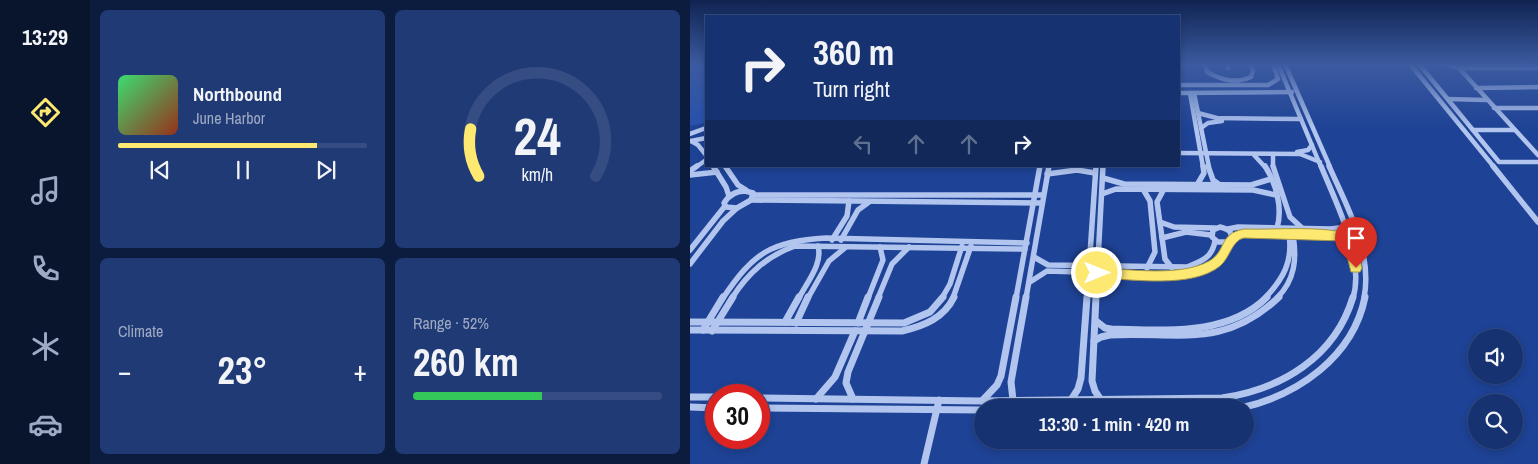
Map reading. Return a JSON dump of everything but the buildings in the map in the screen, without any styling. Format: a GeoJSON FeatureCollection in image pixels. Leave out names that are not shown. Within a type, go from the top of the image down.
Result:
{"type":"FeatureCollection","features":[{"type":"Feature","properties":{"kind":"street"},"geometry":{"type":"LineString","coordinates":[[1180,87],[1199,86]]}},
{"type":"Feature","properties":{"kind":"street"},"geometry":{"type":"LineString","coordinates":[[1254,403],[1297,387],[1319,371],[1348,341],[1358,324],[1364,306],[1366,271],[1356,228],[1290,86]]}},
{"type":"Feature","properties":{"kind":"street"},"geometry":{"type":"LineString","coordinates":[[1162,399],[1242,396],[1289,378],[1325,350],[1347,319],[1353,302],[1356,268],[1350,238],[1302,120],[1291,86]]}},
{"type":"Feature","properties":{"kind":"street"},"geometry":{"type":"LineString","coordinates":[[1428,86],[1538,222]]}},
{"type":"Feature","properties":{"kind":"street"},"geometry":{"type":"LineString","coordinates":[[1436,86],[1499,162],[1538,162]]}},
{"type":"Feature","properties":{"kind":"street"},"geometry":{"type":"LineString","coordinates":[[1474,86],[1538,154]]}},
{"type":"Feature","properties":{"kind":"street"},"geometry":{"type":"LineString","coordinates":[[1180,87],[1293,91]]}},
{"type":"Feature","properties":{"kind":"street"},"geometry":{"type":"LineString","coordinates":[[1476,88],[1538,87]]}},
{"type":"Feature","properties":{"kind":"street"},"geometry":{"type":"LineString","coordinates":[[1180,93],[1293,91]]}},
{"type":"Feature","properties":{"kind":"street"},"geometry":{"type":"LineString","coordinates":[[1192,93],[1201,128],[1203,152],[1204,173],[1197,185]]}},
{"type":"Feature","properties":{"kind":"street"},"geometry":{"type":"LineString","coordinates":[[1192,93],[1203,152],[1211,177],[1220,185]]}},
{"type":"Feature","properties":{"kind":"street"},"geometry":{"type":"LineString","coordinates":[[1448,100],[1487,100]]}},
{"type":"Feature","properties":{"kind":"street"},"geometry":{"type":"LineString","coordinates":[[1494,108],[1537,109]]}},
{"type":"Feature","properties":{"kind":"street"},"geometry":{"type":"LineString","coordinates":[[1198,113],[1217,118],[1302,120]]}},
{"type":"Feature","properties":{"kind":"street"},"geometry":{"type":"LineString","coordinates":[[1201,128],[1208,123],[1218,121],[1302,120]]}},
{"type":"Feature","properties":{"kind":"street"},"geometry":{"type":"LineString","coordinates":[[692,132],[705,128]]}},
{"type":"Feature","properties":{"kind":"street"},"geometry":{"type":"LineString","coordinates":[[1473,130],[1514,130]]}},
{"type":"Feature","properties":{"kind":"street"},"geometry":{"type":"LineString","coordinates":[[691,141],[705,138]]}},
{"type":"Feature","properties":{"kind":"street"},"geometry":{"type":"LineString","coordinates":[[691,141],[698,145],[705,154]]}},
{"type":"Feature","properties":{"kind":"street"},"geometry":{"type":"LineString","coordinates":[[1203,152],[1300,152],[1308,150],[1312,145]]}},
{"type":"Feature","properties":{"kind":"street"},"geometry":{"type":"LineString","coordinates":[[1180,151],[1300,154],[1320,162]]}},
{"type":"Feature","properties":{"kind":"street"},"geometry":{"type":"LineString","coordinates":[[1252,154],[1266,165],[1271,179],[1281,213],[1277,228]]}},
{"type":"Feature","properties":{"kind":"street"},"geometry":{"type":"LineString","coordinates":[[1273,154],[1272,164],[1290,217],[1304,229]]}},
{"type":"Feature","properties":{"kind":"street"},"geometry":{"type":"LineString","coordinates":[[690,171],[705,161]]}},
{"type":"Feature","properties":{"kind":"street"},"geometry":{"type":"LineString","coordinates":[[714,167],[726,187],[729,196]]}},
{"type":"Feature","properties":{"kind":"street"},"geometry":{"type":"LineString","coordinates":[[726,167],[738,185],[751,191],[752,197]]}},
{"type":"Feature","properties":{"kind":"street"},"geometry":{"type":"LineString","coordinates":[[984,399],[997,385],[1001,376],[1040,167]]}},
{"type":"Feature","properties":{"kind":"street"},"geometry":{"type":"LineString","coordinates":[[1013,399],[1011,382],[1049,167]]}},
{"type":"Feature","properties":{"kind":"street"},"geometry":{"type":"LineString","coordinates":[[1100,399],[1092,381],[1103,167]]}},
{"type":"Feature","properties":{"kind":"street"},"geometry":{"type":"LineString","coordinates":[[1048,174],[1077,170],[1096,170],[1081,378],[1078,389],[1072,399]]}},
{"type":"Feature","properties":{"kind":"street"},"geometry":{"type":"LineString","coordinates":[[690,175],[717,172]]}},
{"type":"Feature","properties":{"kind":"street"},"geometry":{"type":"LineString","coordinates":[[1103,178],[1124,184],[1197,185],[1251,185],[1271,179]]}},
{"type":"Feature","properties":{"kind":"street"},"geometry":{"type":"LineString","coordinates":[[1102,194],[1116,189],[1164,189],[1252,190],[1276,195]]}},
{"type":"Feature","properties":{"kind":"street"},"geometry":{"type":"LineString","coordinates":[[1143,189],[1150,198],[1155,252],[1147,268]]}},
{"type":"Feature","properties":{"kind":"street"},"geometry":{"type":"LineString","coordinates":[[1164,189],[1157,202],[1165,259],[1172,268]]}},
{"type":"Feature","properties":{"kind":"street"},"geometry":{"type":"LineString","coordinates":[[690,250],[725,206],[724,202],[729,196],[746,190]]}},
{"type":"Feature","properties":{"kind":"street"},"geometry":{"type":"LineString","coordinates":[[690,264],[719,226],[737,208],[752,197],[1043,195]]}},
{"type":"Feature","properties":{"kind":"street"},"geometry":{"type":"LineString","coordinates":[[752,197],[849,201],[1042,203]]}},
{"type":"Feature","properties":{"kind":"street"},"geometry":{"type":"LineString","coordinates":[[832,240],[848,214],[849,201]]}},
{"type":"Feature","properties":{"kind":"street"},"geometry":{"type":"LineString","coordinates":[[841,240],[858,210],[869,201]]}},
{"type":"Feature","properties":{"kind":"street"},"geometry":{"type":"LineString","coordinates":[[725,206],[737,208]]}},
{"type":"Feature","properties":{"kind":"street"},"geometry":{"type":"LineString","coordinates":[[1160,222],[1174,226],[1222,227],[1228,229],[1331,229],[1346,226]]}},
{"type":"Feature","properties":{"kind":"street"},"geometry":{"type":"LineString","coordinates":[[1030,282],[1047,271],[1187,267],[1200,263],[1210,256],[1215,228]]}},
{"type":"Feature","properties":{"kind":"street"},"geometry":{"type":"LineString","coordinates":[[1097,270],[1174,275],[1194,273],[1215,264],[1224,253],[1232,235],[1228,229]]}},
{"type":"Feature","properties":{"kind":"street"},"geometry":{"type":"LineString","coordinates":[[1162,238],[1186,232],[1213,238],[1224,243],[1244,233],[1333,235],[1350,238]]}},
{"type":"Feature","properties":{"kind":"street"},"geometry":{"type":"LineString","coordinates":[[1096,322],[1105,328],[1111,329],[1179,329],[1207,328],[1236,318],[1259,304],[1281,281],[1290,262],[1292,251],[1291,234]]}},
{"type":"Feature","properties":{"kind":"street"},"geometry":{"type":"LineString","coordinates":[[1094,341],[1105,335],[1180,336],[1207,334],[1231,328],[1249,319],[1278,298],[1294,275],[1296,252],[1291,234]]}},
{"type":"Feature","properties":{"kind":"street"},"geometry":{"type":"LineString","coordinates":[[703,330],[742,270],[766,250],[797,240],[1026,246]]}},
{"type":"Feature","properties":{"kind":"street"},"geometry":{"type":"LineString","coordinates":[[712,331],[750,271],[775,252],[790,247],[909,248],[963,245]]}},
{"type":"Feature","properties":{"kind":"street"},"geometry":{"type":"LineString","coordinates":[[690,322],[904,323],[926,315],[942,301],[963,245]]}},
{"type":"Feature","properties":{"kind":"street"},"geometry":{"type":"LineString","coordinates":[[690,330],[910,330],[930,322],[951,303],[971,245]]}},
{"type":"Feature","properties":{"kind":"street"},"geometry":{"type":"LineString","coordinates":[[785,322],[818,263],[820,254],[818,246]]}},
{"type":"Feature","properties":{"kind":"street"},"geometry":{"type":"LineString","coordinates":[[796,322],[827,262],[846,246]]}},
{"type":"Feature","properties":{"kind":"street"},"geometry":{"type":"LineString","coordinates":[[858,323],[883,260],[880,247]]}},
{"type":"Feature","properties":{"kind":"street"},"geometry":{"type":"LineString","coordinates":[[853,399],[847,389],[846,378],[892,264],[899,255],[909,248]]}},
{"type":"Feature","properties":{"kind":"street"},"geometry":{"type":"LineString","coordinates":[[1034,256],[1048,265],[1089,270]]}},
{"type":"Feature","properties":{"kind":"street"},"geometry":{"type":"LineString","coordinates":[[816,399],[835,377],[855,331]]}},
{"type":"Feature","properties":{"kind":"street"},"geometry":{"type":"LineString","coordinates":[[690,397],[705,397]]}},
{"type":"Feature","properties":{"kind":"street"},"geometry":{"type":"LineString","coordinates":[[770,398],[974,401]]}},
{"type":"Feature","properties":{"kind":"street"},"geometry":{"type":"LineString","coordinates":[[924,464],[939,400]]}},
{"type":"Feature","properties":{"kind":"street"},"geometry":{"type":"LineString","coordinates":[[690,407],[705,408]]}},
{"type":"Feature","properties":{"kind":"street"},"geometry":{"type":"LineString","coordinates":[[770,408],[974,410]]}},
{"type":"Feature","properties":{"kind":"shaded area"},"geometry":{"type":"Polygon","coordinates":[[[690,86],[705,86],[705,123],[690,126],[690,86]]]}},
{"type":"Feature","properties":{"kind":"route"},"geometry":{"type":"LineString","coordinates":[[1097,273],[1186,275],[1202,271],[1220,259],[1234,236],[1244,233],[1344,236],[1350,238],[1356,268]]}}]}
